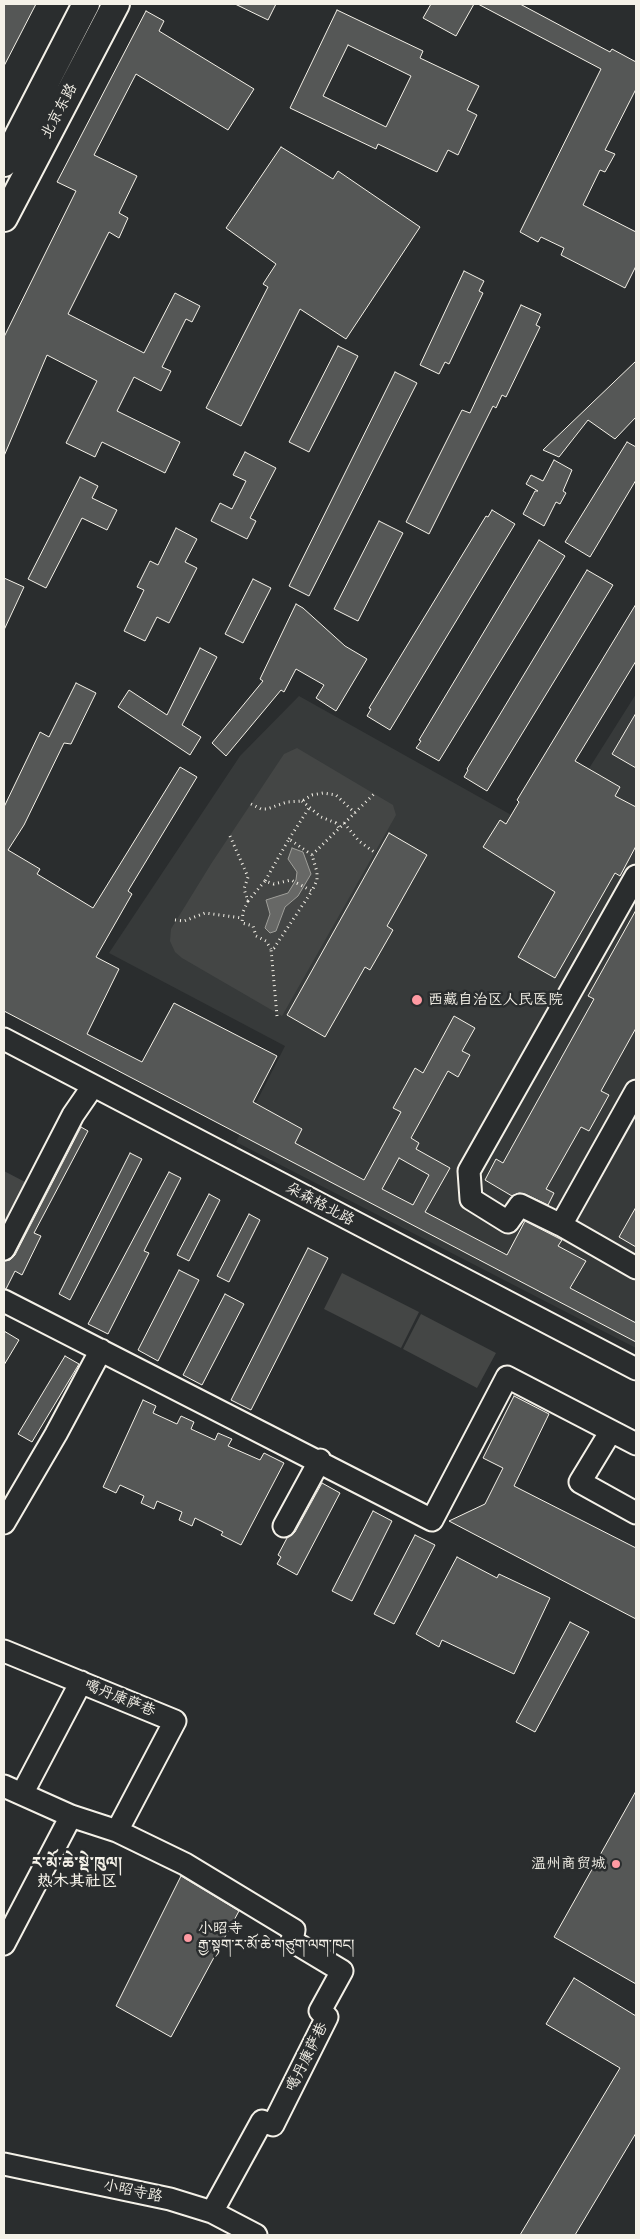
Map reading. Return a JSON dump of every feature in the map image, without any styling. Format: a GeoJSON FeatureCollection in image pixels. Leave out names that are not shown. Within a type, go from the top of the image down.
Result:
{"type":"FeatureCollection","features":[{"type":"Feature","properties":{"kind":"main road","name":"北京东路"},"geometry":{"type":"LineString","coordinates":[[4,163],[86,4]]}},
{"type":"Feature","properties":{"kind":"main road","name":"北京东路"},"geometry":{"type":"LineString","coordinates":[[4,218],[116,4]]}},
{"type":"Feature","properties":{"kind":"street"},"geometry":{"type":"LineString","coordinates":[[636,876],[469,1171],[471,1199],[508,1222],[520,1205],[561,1225],[636,1268]]}},
{"type":"Feature","properties":{"kind":"street","name":"朵森格北路"},"geometry":{"type":"LineString","coordinates":[[4,1039],[636,1369]]}},
{"type":"Feature","properties":{"kind":"street"},"geometry":{"type":"LineString","coordinates":[[4,1250],[73,1115],[93,1086]]}},
{"type":"Feature","properties":{"kind":"street"},"geometry":{"type":"LineString","coordinates":[[561,1225],[636,1091]]}},
{"type":"Feature","properties":{"kind":"street"},"geometry":{"type":"LineString","coordinates":[[4,1301],[320,1460],[432,1520],[507,1377],[636,1444]]}},
{"type":"Feature","properties":{"kind":"street"},"geometry":{"type":"LineString","coordinates":[[4,1523],[56,1434],[101,1350]]}},
{"type":"Feature","properties":{"kind":"street"},"geometry":{"type":"LineString","coordinates":[[611,1431],[580,1482],[636,1513]]}},
{"type":"Feature","properties":{"kind":"street"},"geometry":{"type":"LineString","coordinates":[[284,1526],[320,1460]]}},
{"type":"Feature","properties":{"kind":"street","name":"噶丹康萨巷"},"geometry":{"type":"LineString","coordinates":[[4,1651],[176,1721],[117,1831]]}},
{"type":"Feature","properties":{"kind":"street"},"geometry":{"type":"LineString","coordinates":[[13,1790],[80,1682]]}},
{"type":"Feature","properties":{"kind":"street","name":"噶丹康萨巷"},"geometry":{"type":"LineString","coordinates":[[13,1790],[72,1816],[117,1831],[185,1864],[294,1930],[292,1941],[342,1971],[320,2012],[327,2017],[273,2125],[262,2122],[212,2212]]}},
{"type":"Feature","properties":{"kind":"street"},"geometry":{"type":"LineString","coordinates":[[4,1944],[72,1816]]}},
{"type":"Feature","properties":{"kind":"street","name":"小昭寺路"},"geometry":{"type":"LineString","coordinates":[[4,2164],[170,2199],[212,2212],[256,2235]]}},
{"type":"Feature","properties":{"kind":"path"},"geometry":{"type":"LineString","coordinates":[[251,804],[261,809],[287,802],[302,801],[312,795],[330,793],[342,800],[355,813]]}},
{"type":"Feature","properties":{"kind":"path"},"geometry":{"type":"LineString","coordinates":[[312,855],[375,793]]}},
{"type":"Feature","properties":{"kind":"path"},"geometry":{"type":"LineString","coordinates":[[302,801],[308,808],[327,821],[336,823],[339,828]]}},
{"type":"Feature","properties":{"kind":"path"},"geometry":{"type":"LineString","coordinates":[[277,1016],[271,949],[266,941],[256,936],[252,926],[246,926],[242,923],[242,918],[248,901],[265,881],[308,808]]}},
{"type":"Feature","properties":{"kind":"path"},"geometry":{"type":"LineString","coordinates":[[344,823],[359,841],[374,852]]}},
{"type":"Feature","properties":{"kind":"path"},"geometry":{"type":"LineString","coordinates":[[230,836],[248,876],[244,889],[248,901]]}},
{"type":"Feature","properties":{"kind":"path"},"geometry":{"type":"LineString","coordinates":[[271,949],[274,948],[317,880],[317,872],[312,855],[289,839]]}},
{"type":"Feature","properties":{"kind":"path"},"geometry":{"type":"LineString","coordinates":[[265,881],[274,884],[291,880],[310,890]]}},
{"type":"Feature","properties":{"kind":"path"},"geometry":{"type":"LineString","coordinates":[[175,920],[184,921],[205,913],[242,918]]}},
{"type":"Feature","properties":{"kind":"shaded area","name":"西藏自治区人民医院"},"geometry":{"type":"Polygon","coordinates":[[[636,694],[636,1348],[236,1142],[285,1046],[109,953],[240,756],[299,696],[547,835],[636,694]]]}},
{"type":"Feature","properties":{"kind":"shaded area"},"geometry":{"type":"Polygon","coordinates":[[[297,748],[393,805],[396,815],[282,1016],[182,958],[175,952],[170,941],[171,929],[211,864],[284,754],[297,748]]]}},
{"type":"Feature","properties":{"kind":"shaded area"},"geometry":{"type":"Polygon","coordinates":[[[292,848],[303,852],[311,874],[298,896],[285,907],[276,931],[270,933],[265,928],[270,914],[266,900],[288,893],[296,880],[297,872],[288,859],[292,848]]]}},
{"type":"Feature","properties":{"kind":"shaded area"},"geometry":{"type":"Polygon","coordinates":[[[4,1171],[27,1183],[4,1229],[4,1171]]]}},
{"type":"Feature","properties":{"kind":"shaded area"},"geometry":{"type":"Polygon","coordinates":[[[342,1273],[419,1312],[401,1348],[324,1309],[342,1273]]]}},
{"type":"Feature","properties":{"kind":"shaded area"},"geometry":{"type":"Polygon","coordinates":[[[421,1314],[496,1353],[477,1388],[403,1349],[421,1314]]]}},
{"type":"Feature","properties":{"kind":"building"},"geometry":{"type":"Polygon","coordinates":[[[4,4],[36,4],[4,66],[4,4]]]}},
{"type":"Feature","properties":{"kind":"building"},"geometry":{"type":"Polygon","coordinates":[[[235,4],[276,4],[268,20],[235,4]]]}},
{"type":"Feature","properties":{"kind":"building"},"geometry":{"type":"Polygon","coordinates":[[[431,4],[474,4],[456,36],[423,18],[431,4]]]}},
{"type":"Feature","properties":{"kind":"building"},"geometry":{"type":"Polygon","coordinates":[[[478,4],[520,4],[610,52],[612,49],[636,62],[636,89],[605,150],[615,154],[605,172],[600,170],[583,205],[636,232],[636,266],[625,288],[561,255],[564,248],[541,237],[538,242],[520,232],[601,69],[478,4]]]}},
{"type":"Feature","properties":{"kind":"building"},"geometry":{"type":"Polygon","coordinates":[[[337,10],[423,51],[420,58],[479,86],[467,110],[477,115],[458,155],[448,150],[437,172],[378,144],[376,149],[290,108],[337,10]],[[348,45],[323,96],[386,127],[411,76],[348,45]]]}},
{"type":"Feature","properties":{"kind":"building"},"geometry":{"type":"Polygon","coordinates":[[[146,11],[164,21],[159,31],[254,89],[228,130],[136,74],[94,155],[137,176],[119,213],[128,218],[119,238],[109,232],[68,314],[144,353],[175,293],[200,306],[192,322],[186,319],[162,367],[171,371],[161,391],[134,377],[117,411],[180,442],[165,473],[102,442],[95,457],[66,443],[97,381],[47,355],[4,456],[4,337],[76,191],[57,182],[146,11]]]}},
{"type":"Feature","properties":{"kind":"building"},"geometry":{"type":"Polygon","coordinates":[[[281,147],[333,179],[338,171],[420,227],[346,339],[300,309],[241,426],[206,408],[268,287],[263,284],[276,264],[226,228],[281,147]]]}},
{"type":"Feature","properties":{"kind":"building"},"geometry":{"type":"Polygon","coordinates":[[[464,271],[484,281],[479,291],[483,293],[449,364],[445,362],[439,374],[420,365],[464,271]]]}},
{"type":"Feature","properties":{"kind":"building"},"geometry":{"type":"Polygon","coordinates":[[[521,305],[541,314],[536,325],[540,327],[506,397],[502,395],[496,408],[493,406],[429,534],[406,522],[462,410],[470,413],[521,305]]]}},
{"type":"Feature","properties":{"kind":"building"},"geometry":{"type":"Polygon","coordinates":[[[338,346],[358,356],[309,452],[289,442],[338,346]]]}},
{"type":"Feature","properties":{"kind":"building"},"geometry":{"type":"Polygon","coordinates":[[[636,361],[636,417],[615,439],[588,420],[559,457],[543,450],[636,361]]]}},
{"type":"Feature","properties":{"kind":"building"},"geometry":{"type":"Polygon","coordinates":[[[395,372],[417,383],[309,596],[289,586],[395,372]]]}},
{"type":"Feature","properties":{"kind":"building"},"geometry":{"type":"Polygon","coordinates":[[[627,442],[636,447],[636,480],[590,557],[565,542],[627,442]]]}},
{"type":"Feature","properties":{"kind":"building"},"geometry":{"type":"Polygon","coordinates":[[[245,452],[276,468],[250,518],[256,521],[247,539],[211,521],[220,503],[232,509],[246,481],[233,475],[245,452]]]}},
{"type":"Feature","properties":{"kind":"building"},"geometry":{"type":"Polygon","coordinates":[[[554,460],[572,470],[563,491],[566,493],[560,504],[556,502],[544,526],[523,514],[535,491],[538,491],[526,484],[531,475],[543,481],[554,460]]]}},
{"type":"Feature","properties":{"kind":"building"},"geometry":{"type":"Polygon","coordinates":[[[80,477],[98,486],[92,498],[117,510],[107,530],[82,518],[46,588],[28,579],[80,477]]]}},
{"type":"Feature","properties":{"kind":"building"},"geometry":{"type":"Polygon","coordinates":[[[492,510],[515,524],[390,730],[367,716],[371,709],[369,708],[486,516],[488,517],[492,510]]]}},
{"type":"Feature","properties":{"kind":"building"},"geometry":{"type":"Polygon","coordinates":[[[379,521],[403,533],[358,621],[334,609],[379,521]]]}},
{"type":"Feature","properties":{"kind":"building"},"geometry":{"type":"Polygon","coordinates":[[[176,528],[197,539],[185,562],[197,568],[169,623],[157,617],[145,641],[124,631],[144,590],[137,587],[150,561],[158,565],[176,528]]]}},
{"type":"Feature","properties":{"kind":"building"},"geometry":{"type":"Polygon","coordinates":[[[539,540],[565,556],[439,761],[416,748],[421,741],[419,740],[539,540]]]}},
{"type":"Feature","properties":{"kind":"building"},"geometry":{"type":"Polygon","coordinates":[[[587,570],[613,585],[487,791],[464,777],[467,769],[587,570]]]}},
{"type":"Feature","properties":{"kind":"building"},"geometry":{"type":"Polygon","coordinates":[[[4,578],[24,587],[4,630],[4,578]]]}},
{"type":"Feature","properties":{"kind":"building"},"geometry":{"type":"Polygon","coordinates":[[[253,579],[271,588],[243,643],[225,634],[253,579]]]}},
{"type":"Feature","properties":{"kind":"building"},"geometry":{"type":"Polygon","coordinates":[[[296,604],[303,608],[345,646],[367,659],[336,711],[316,698],[324,685],[296,669],[284,692],[281,690],[226,756],[212,743],[263,681],[260,679],[296,604]]]}},
{"type":"Feature","properties":{"kind":"building"},"geometry":{"type":"Polygon","coordinates":[[[636,604],[636,661],[575,761],[620,787],[615,796],[636,807],[636,846],[620,876],[615,873],[555,978],[518,957],[555,892],[483,847],[500,820],[506,824],[519,802],[517,800],[636,604]]]}},
{"type":"Feature","properties":{"kind":"building"},"geometry":{"type":"Polygon","coordinates":[[[200,648],[217,657],[182,725],[201,737],[190,755],[118,707],[129,690],[167,715],[200,648]]]}},
{"type":"Feature","properties":{"kind":"building"},"geometry":{"type":"Polygon","coordinates":[[[76,683],[96,693],[71,744],[64,743],[24,825],[8,850],[40,869],[37,874],[93,908],[180,767],[197,777],[128,891],[132,894],[96,957],[119,969],[87,1034],[142,1062],[174,1003],[277,1056],[253,1102],[302,1129],[295,1143],[364,1180],[401,1112],[393,1108],[415,1068],[423,1073],[454,1016],[475,1028],[462,1051],[470,1055],[458,1077],[448,1071],[411,1138],[419,1143],[416,1149],[450,1168],[425,1212],[507,1255],[525,1221],[562,1240],[558,1246],[586,1261],[570,1288],[636,1323],[636,1342],[4,1011],[4,807],[40,732],[49,737],[76,683]],[[399,1158],[382,1189],[413,1205],[429,1175],[399,1158]]]}},
{"type":"Feature","properties":{"kind":"building"},"geometry":{"type":"Polygon","coordinates":[[[636,713],[636,768],[612,754],[636,713]]]}},
{"type":"Feature","properties":{"kind":"building"},"geometry":{"type":"Polygon","coordinates":[[[389,833],[427,855],[387,926],[393,930],[370,970],[365,967],[325,1037],[287,1015],[389,833]]]}},
{"type":"Feature","properties":{"kind":"building"},"geometry":{"type":"Polygon","coordinates":[[[636,910],[636,1028],[601,1091],[609,1095],[589,1131],[581,1127],[546,1189],[554,1193],[548,1205],[525,1194],[519,1193],[512,1196],[485,1180],[496,1159],[503,1163],[594,999],[588,996],[636,910]]]}},
{"type":"Feature","properties":{"kind":"building"},"geometry":{"type":"Polygon","coordinates":[[[81,1127],[88,1131],[34,1233],[41,1236],[22,1275],[15,1271],[6,1289],[4,1289],[4,1261],[10,1260],[15,1255],[81,1127]]]}},
{"type":"Feature","properties":{"kind":"building"},"geometry":{"type":"Polygon","coordinates":[[[130,1153],[142,1159],[70,1300],[59,1294],[130,1153]]]}},
{"type":"Feature","properties":{"kind":"building"},"geometry":{"type":"Polygon","coordinates":[[[169,1172],[181,1178],[144,1251],[149,1253],[108,1334],[88,1324],[169,1172]]]}},
{"type":"Feature","properties":{"kind":"building"},"geometry":{"type":"Polygon","coordinates":[[[209,1194],[220,1200],[189,1261],[177,1255],[209,1194]]]}},
{"type":"Feature","properties":{"kind":"building"},"geometry":{"type":"Polygon","coordinates":[[[636,1207],[636,1247],[619,1237],[636,1207]]]}},
{"type":"Feature","properties":{"kind":"building"},"geometry":{"type":"Polygon","coordinates":[[[249,1214],[260,1220],[229,1282],[217,1276],[249,1214]]]}},
{"type":"Feature","properties":{"kind":"building"},"geometry":{"type":"Polygon","coordinates":[[[308,1248],[328,1258],[251,1410],[231,1400],[308,1248]]]}},
{"type":"Feature","properties":{"kind":"building"},"geometry":{"type":"Polygon","coordinates":[[[179,1270],[199,1280],[158,1361],[138,1350],[179,1270]]]}},
{"type":"Feature","properties":{"kind":"building"},"geometry":{"type":"Polygon","coordinates":[[[225,1294],[244,1304],[202,1385],[183,1375],[225,1294]]]}},
{"type":"Feature","properties":{"kind":"building"},"geometry":{"type":"Polygon","coordinates":[[[4,1331],[19,1340],[4,1365],[4,1331]]]}},
{"type":"Feature","properties":{"kind":"building"},"geometry":{"type":"Polygon","coordinates":[[[65,1356],[79,1364],[32,1442],[18,1434],[65,1356]]]}},
{"type":"Feature","properties":{"kind":"building"},"geometry":{"type":"Polygon","coordinates":[[[514,1396],[549,1414],[514,1486],[636,1548],[636,1619],[449,1521],[485,1504],[503,1468],[483,1458],[514,1396]]]}},
{"type":"Feature","properties":{"kind":"building"},"geometry":{"type":"Polygon","coordinates":[[[143,1400],[156,1406],[153,1413],[177,1424],[181,1416],[194,1422],[191,1429],[215,1440],[218,1433],[232,1439],[228,1446],[260,1460],[264,1453],[284,1463],[241,1545],[221,1535],[223,1532],[195,1518],[192,1526],[179,1520],[182,1512],[157,1501],[154,1509],[141,1503],[144,1496],[120,1485],[116,1493],[103,1487],[143,1400]]]}},
{"type":"Feature","properties":{"kind":"building"},"geometry":{"type":"Polygon","coordinates":[[[322,1483],[340,1493],[297,1575],[277,1564],[281,1557],[278,1555],[287,1538],[295,1532],[322,1483]]]}},
{"type":"Feature","properties":{"kind":"building"},"geometry":{"type":"Polygon","coordinates":[[[373,1511],[392,1521],[352,1601],[332,1591],[373,1511]]]}},
{"type":"Feature","properties":{"kind":"building"},"geometry":{"type":"Polygon","coordinates":[[[415,1535],[435,1545],[394,1624],[374,1614],[415,1535]]]}},
{"type":"Feature","properties":{"kind":"building"},"geometry":{"type":"Polygon","coordinates":[[[457,1557],[497,1578],[499,1574],[550,1598],[514,1674],[442,1640],[439,1647],[416,1634],[457,1557]]]}},
{"type":"Feature","properties":{"kind":"building"},"geometry":{"type":"Polygon","coordinates":[[[570,1622],[589,1632],[535,1732],[516,1722],[570,1622]]]}},
{"type":"Feature","properties":{"kind":"building","name":"温州商贸城"},"geometry":{"type":"Polygon","coordinates":[[[636,1791],[636,1984],[554,1937],[636,1791]]]}},
{"type":"Feature","properties":{"kind":"building","name":"小昭寺 རྒྱ་སྟག་ར་མོ་ཆེ་གཙུག་ལག་ཁང།"},"geometry":{"type":"Polygon","coordinates":[[[181,1876],[239,1911],[171,2037],[116,2006],[181,1876]]]}},
{"type":"Feature","properties":{"kind":"building"},"geometry":{"type":"Polygon","coordinates":[[[574,1978],[636,2016],[636,2133],[575,2235],[520,2235],[620,2068],[546,2024],[574,1978]]]}},
{"type":"Feature","properties":{"kind":"place","name":"西藏自治区人民医院"},"geometry":{"type":"Point","coordinates":[417,1000]}},
{"type":"Feature","properties":{"kind":"place","name":"温州商贸城"},"geometry":{"type":"Point","coordinates":[616,1864]}},
{"type":"Feature","properties":{"kind":"place","name":"小昭寺 རྒྱ་སྟག་ར་མོ་ཆེ་གཙུག་ལག་ཁང།"},"geometry":{"type":"Point","coordinates":[188,1938]}},
{"type":"Feature","properties":{"kind":"district","name":"ར་མོ་ཆེ་སྡེ་ཁུལ། 热木其社区"},"geometry":{"type":"Point","coordinates":[77,1872]}}]}
